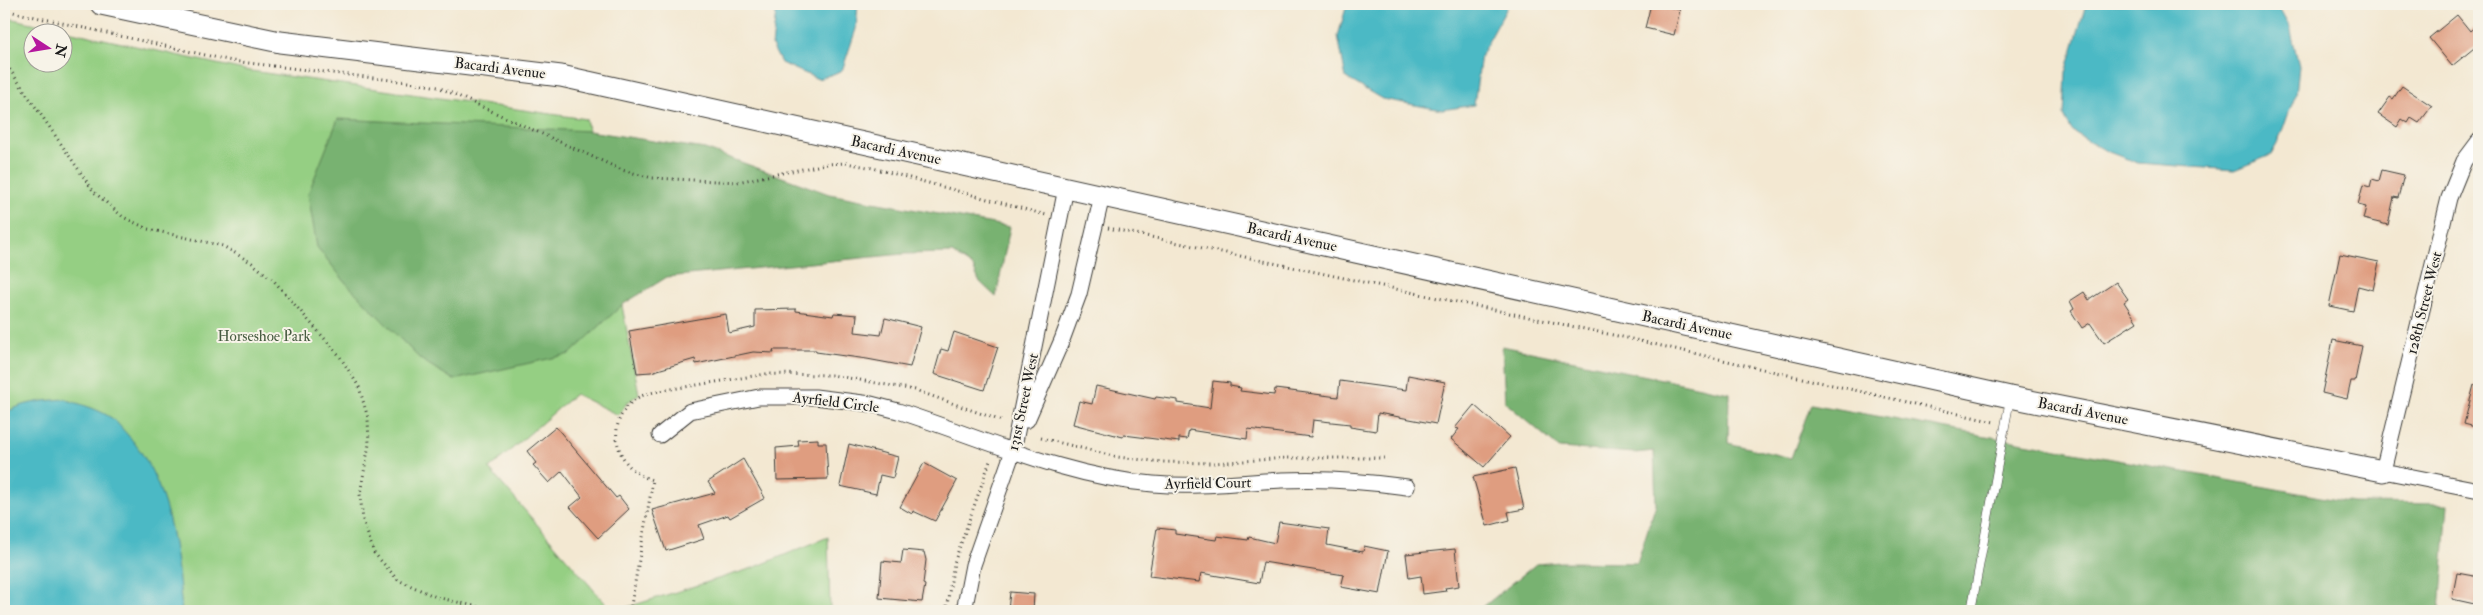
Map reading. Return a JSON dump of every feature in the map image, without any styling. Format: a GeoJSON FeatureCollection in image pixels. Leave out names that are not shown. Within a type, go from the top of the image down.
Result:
{"type":"FeatureCollection","features":[{"type":"Feature","properties":{"kind":"street","name":"Bacardi Avenue"},"geometry":{"type":"LineString","coordinates":[[101,4],[280,42],[561,76],[2010,396],[2479,490]]}},
{"type":"Feature","properties":{"kind":"street","name":"128th Street West"},"geometry":{"type":"LineString","coordinates":[[2382,471],[2450,198],[2464,161],[2479,141]]}},
{"type":"Feature","properties":{"kind":"street","name":"131st Street West"},"geometry":{"type":"LineString","coordinates":[[964,611],[973,565],[1013,451],[1066,188]]}},
{"type":"Feature","properties":{"kind":"street"},"geometry":{"type":"LineString","coordinates":[[1013,451],[1066,331],[1086,269],[1102,196]]}},
{"type":"Feature","properties":{"kind":"street","name":"Ayrfield Circle"},"geometry":{"type":"LineString","coordinates":[[660,435],[690,412],[759,397],[815,397],[871,404],[898,411],[1013,451]]}},
{"type":"Feature","properties":{"kind":"street","name":"Ayrfield Court"},"geometry":{"type":"LineString","coordinates":[[1013,451],[1091,475],[1153,484],[1216,485],[1311,479],[1367,482],[1407,488]]}},
{"type":"Feature","properties":{"kind":"lane"},"geometry":{"type":"LineString","coordinates":[[1971,611],[2010,396]]}},
{"type":"Feature","properties":{"kind":"path"},"geometry":{"type":"LineString","coordinates":[[4,10],[232,61],[416,83],[438,88],[622,170],[652,178],[737,182],[827,164],[846,164],[873,168],[1060,218]]}},
{"type":"Feature","properties":{"kind":"path"},"geometry":{"type":"LineString","coordinates":[[4,61],[94,192],[123,217],[148,229],[223,246],[252,263],[274,281],[339,355],[359,387],[368,418],[369,444],[360,494],[363,520],[374,553],[398,580],[436,597],[495,611]]}},
{"type":"Feature","properties":{"kind":"path"},"geometry":{"type":"LineString","coordinates":[[1096,226],[1628,338],[2005,425]]}},
{"type":"Feature","properties":{"kind":"path"},"geometry":{"type":"LineString","coordinates":[[1041,438],[1117,456],[1162,462],[1213,464],[1288,458],[1384,458]]}},
{"type":"Feature","properties":{"kind":"path"},"geometry":{"type":"LineString","coordinates":[[946,611],[954,563],[990,461]]}},
{"type":"Feature","properties":{"kind":"path"},"geometry":{"type":"LineString","coordinates":[[630,611],[652,480]]}},
{"type":"Feature","properties":{"kind":"green space","name":"Horseshoe Park"},"geometry":{"type":"Polygon","coordinates":[[[4,17],[27,22],[22,22],[22,72],[72,72],[72,32],[244,70],[586,119],[639,394],[627,403],[618,415],[575,394],[489,469],[612,611],[4,611],[4,17]]]}},
{"type":"Feature","properties":{"kind":"green space"},"geometry":{"type":"Polygon","coordinates":[[[338,119],[589,131],[705,149],[829,194],[1010,227],[996,297],[979,281],[973,267],[952,253],[903,254],[667,277],[622,305],[570,354],[454,380],[420,359],[346,283],[317,247],[308,194],[338,119]]]}},
{"type":"Feature","properties":{"kind":"green space"},"geometry":{"type":"Polygon","coordinates":[[[1502,346],[1729,393],[1728,443],[1791,458],[1811,404],[2353,503],[2448,504],[2440,611],[1478,611],[1536,564],[1561,562],[1637,563],[1656,504],[1654,451],[1635,453],[1559,448],[1505,402],[1502,346]]]}},
{"type":"Feature","properties":{"kind":"green space"},"geometry":{"type":"Polygon","coordinates":[[[828,537],[830,611],[615,611],[753,568],[828,537]]]}},
{"type":"Feature","properties":{"kind":"water"},"geometry":{"type":"Polygon","coordinates":[[[777,4],[858,4],[856,29],[842,71],[818,79],[781,63],[772,46],[777,4]]]}},
{"type":"Feature","properties":{"kind":"water"},"geometry":{"type":"Polygon","coordinates":[[[1347,4],[1509,4],[1481,55],[1474,105],[1442,110],[1382,99],[1346,78],[1338,36],[1347,4]]]}},
{"type":"Feature","properties":{"kind":"water"},"geometry":{"type":"Polygon","coordinates":[[[2086,4],[2277,4],[2290,27],[2299,66],[2296,94],[2271,155],[2234,170],[2138,163],[2106,151],[2072,131],[2064,116],[2066,73],[2086,4]]]}},
{"type":"Feature","properties":{"kind":"water"},"geometry":{"type":"Polygon","coordinates":[[[64,399],[105,414],[114,420],[141,451],[161,494],[168,517],[177,564],[182,611],[4,611],[4,414],[18,407],[40,401],[64,399]]]}},
{"type":"Feature","properties":{"kind":"building"},"geometry":{"type":"Polygon","coordinates":[[[1651,4],[1670,4],[1669,7],[1680,10],[1674,35],[1645,28],[1651,4]]]}},
{"type":"Feature","properties":{"kind":"building"},"geometry":{"type":"Polygon","coordinates":[[[2457,15],[2470,31],[2479,23],[2479,44],[2452,66],[2429,38],[2457,15]]]}},
{"type":"Feature","properties":{"kind":"building"},"geometry":{"type":"Polygon","coordinates":[[[2402,86],[2432,106],[2419,123],[2411,118],[2408,123],[2402,119],[2397,127],[2378,114],[2390,97],[2393,99],[2402,86]]]}},
{"type":"Feature","properties":{"kind":"building"},"geometry":{"type":"Polygon","coordinates":[[[2382,170],[2404,175],[2398,198],[2394,197],[2388,225],[2363,219],[2366,207],[2358,205],[2363,185],[2370,187],[2372,179],[2379,181],[2382,170]]]}},
{"type":"Feature","properties":{"kind":"building"},"geometry":{"type":"Polygon","coordinates":[[[2340,254],[2379,262],[2373,290],[2358,286],[2353,311],[2329,306],[2340,254]]]}},
{"type":"Feature","properties":{"kind":"building"},"geometry":{"type":"Polygon","coordinates":[[[2116,282],[2128,299],[2124,302],[2137,322],[2104,343],[2090,323],[2082,328],[2071,311],[2074,309],[2070,301],[2084,292],[2089,300],[2116,282]]]}},
{"type":"Feature","properties":{"kind":"building"},"geometry":{"type":"Polygon","coordinates":[[[796,309],[796,311],[833,316],[834,313],[857,315],[855,332],[881,335],[885,318],[921,327],[910,367],[816,352],[816,350],[773,350],[774,353],[753,352],[696,364],[695,359],[651,372],[637,373],[629,331],[726,314],[729,333],[755,327],[755,310],[796,309]]]}},
{"type":"Feature","properties":{"kind":"building"},"geometry":{"type":"Polygon","coordinates":[[[954,332],[998,347],[984,390],[934,374],[941,349],[948,351],[954,332]]]}},
{"type":"Feature","properties":{"kind":"building"},"geometry":{"type":"Polygon","coordinates":[[[2333,340],[2362,346],[2355,381],[2351,381],[2347,399],[2322,393],[2333,340]]]}},
{"type":"Feature","properties":{"kind":"building"},"geometry":{"type":"Polygon","coordinates":[[[1408,375],[1445,382],[1436,424],[1378,413],[1376,431],[1350,427],[1350,424],[1313,420],[1311,437],[1248,429],[1247,439],[1189,430],[1187,439],[1179,438],[1179,442],[1124,435],[1123,437],[1073,424],[1079,401],[1092,404],[1096,386],[1155,399],[1156,397],[1178,400],[1178,403],[1210,408],[1213,381],[1230,383],[1230,386],[1241,388],[1240,391],[1274,395],[1275,389],[1338,397],[1340,381],[1406,390],[1408,375]]]}},
{"type":"Feature","properties":{"kind":"building"},"geometry":{"type":"Polygon","coordinates":[[[2474,385],[2479,386],[2479,428],[2464,424],[2474,385]]]}},
{"type":"Feature","properties":{"kind":"building"},"geometry":{"type":"Polygon","coordinates":[[[1474,405],[1510,437],[1484,467],[1451,439],[1459,429],[1455,428],[1474,405]]]}},
{"type":"Feature","properties":{"kind":"building"},"geometry":{"type":"Polygon","coordinates":[[[556,427],[616,498],[619,496],[629,509],[598,538],[570,507],[582,497],[562,471],[549,483],[533,465],[536,463],[527,451],[556,427]]]}},
{"type":"Feature","properties":{"kind":"building"},"geometry":{"type":"Polygon","coordinates":[[[818,439],[818,443],[826,443],[828,479],[777,480],[776,448],[799,446],[798,440],[818,439]]]}},
{"type":"Feature","properties":{"kind":"building"},"geometry":{"type":"Polygon","coordinates":[[[849,444],[898,457],[893,478],[880,475],[876,494],[840,486],[849,444]]]}},
{"type":"Feature","properties":{"kind":"building"},"geometry":{"type":"Polygon","coordinates":[[[743,459],[765,498],[730,518],[728,515],[699,525],[704,539],[666,551],[652,510],[715,493],[708,482],[743,459]]]}},
{"type":"Feature","properties":{"kind":"building"},"geometry":{"type":"Polygon","coordinates":[[[924,463],[957,481],[935,521],[913,511],[912,514],[900,507],[924,463]]]}},
{"type":"Feature","properties":{"kind":"building"},"geometry":{"type":"Polygon","coordinates":[[[1515,468],[1524,509],[1508,512],[1510,520],[1487,526],[1473,477],[1515,468]]]}},
{"type":"Feature","properties":{"kind":"building"},"geometry":{"type":"Polygon","coordinates":[[[1279,522],[1329,529],[1327,545],[1363,552],[1364,546],[1388,551],[1380,594],[1341,587],[1344,575],[1263,562],[1259,583],[1201,573],[1199,582],[1149,576],[1157,528],[1175,530],[1175,534],[1216,540],[1217,536],[1248,540],[1249,537],[1275,543],[1279,522]]]}},
{"type":"Feature","properties":{"kind":"building"},"geometry":{"type":"Polygon","coordinates":[[[1455,549],[1459,586],[1445,588],[1446,591],[1423,594],[1421,576],[1409,578],[1406,554],[1455,549]]]}},
{"type":"Feature","properties":{"kind":"building"},"geometry":{"type":"Polygon","coordinates":[[[903,550],[924,552],[926,560],[923,584],[925,585],[922,602],[879,598],[882,561],[901,563],[903,550]]]}},
{"type":"Feature","properties":{"kind":"building"},"geometry":{"type":"Polygon","coordinates":[[[2457,573],[2479,577],[2479,605],[2452,599],[2457,573]]]}},
{"type":"Feature","properties":{"kind":"building"},"geometry":{"type":"Polygon","coordinates":[[[1010,592],[1034,594],[1033,611],[1008,610],[1010,592]]]}}]}
